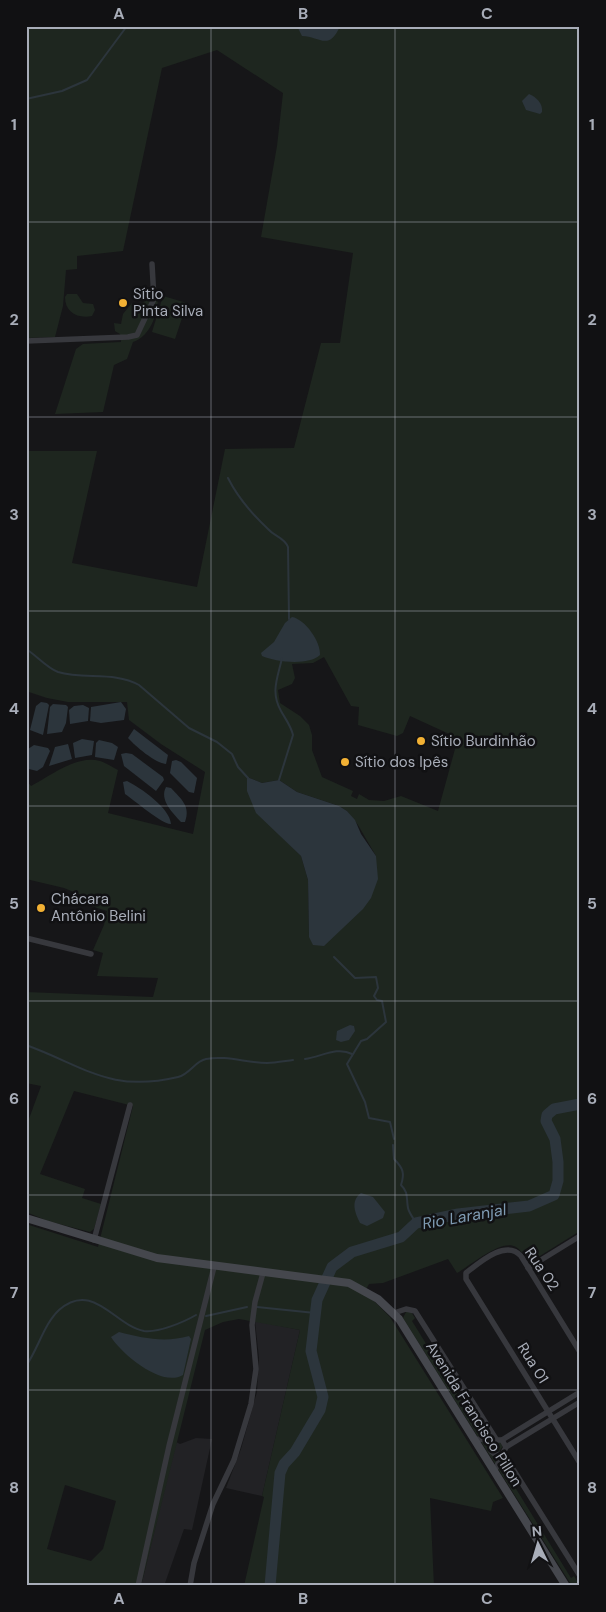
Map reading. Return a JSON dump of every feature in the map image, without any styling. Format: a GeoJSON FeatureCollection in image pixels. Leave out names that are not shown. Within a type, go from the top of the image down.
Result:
{"type":"FeatureCollection","features":[{"type":"Feature","properties":{"kind":"main road","name":"Avenida Francisco Pillon"},"geometry":{"type":"LineString","coordinates":[[26,1218],[149,1256],[214,1267],[337,1280],[365,1290],[394,1313],[566,1586]]}},
{"type":"Feature","properties":{"kind":"street"},"geometry":{"type":"LineString","coordinates":[[26,341],[128,338],[137,335],[154,299],[152,264]]}},
{"type":"Feature","properties":{"kind":"street"},"geometry":{"type":"LineString","coordinates":[[26,938],[91,954]]}},
{"type":"Feature","properties":{"kind":"street"},"geometry":{"type":"LineString","coordinates":[[94,1240],[130,1104]]}},
{"type":"Feature","properties":{"kind":"street"},"geometry":{"type":"LineString","coordinates":[[528,1268],[579,1238]]}},
{"type":"Feature","properties":{"kind":"street","name":"Rua 02"},"geometry":{"type":"LineString","coordinates":[[465,1276],[469,1271],[501,1250],[508,1248],[518,1252],[580,1352]]}},
{"type":"Feature","properties":{"kind":"street"},"geometry":{"type":"LineString","coordinates":[[138,1586],[169,1446],[214,1267]]}},
{"type":"Feature","properties":{"kind":"street"},"geometry":{"type":"LineString","coordinates":[[190,1586],[194,1563],[213,1504],[234,1460],[251,1404],[256,1370],[252,1325],[255,1302],[263,1273]]}},
{"type":"Feature","properties":{"kind":"street","name":"Rua 01"},"geometry":{"type":"LineString","coordinates":[[465,1276],[580,1463]]}},
{"type":"Feature","properties":{"kind":"street"},"geometry":{"type":"LineString","coordinates":[[394,1313],[406,1309],[415,1311],[497,1440],[506,1447]]}},
{"type":"Feature","properties":{"kind":"street"},"geometry":{"type":"LineString","coordinates":[[503,1454],[496,1455],[491,1452],[490,1445],[580,1392]]}},
{"type":"Feature","properties":{"kind":"street"},"geometry":{"type":"LineString","coordinates":[[494,1472],[506,1447],[580,1402]]}},
{"type":"Feature","properties":{"kind":"street"},"geometry":{"type":"LineString","coordinates":[[473,1439],[497,1440]]}},
{"type":"Feature","properties":{"kind":"street"},"geometry":{"type":"LineString","coordinates":[[503,1454],[580,1576]]}},
{"type":"Feature","properties":{"kind":"shaded area"},"geometry":{"type":"Polygon","coordinates":[[[26,26],[580,26],[580,1231],[535,1259],[527,1257],[516,1247],[510,1245],[503,1246],[486,1254],[457,1273],[448,1259],[383,1283],[369,1284],[364,1293],[390,1317],[503,1498],[493,1502],[491,1511],[430,1498],[434,1586],[244,1586],[264,1497],[262,1496],[300,1330],[239,1319],[223,1322],[205,1330],[141,1586],[26,1586],[26,1224],[98,1247],[133,1106],[74,1091],[40,1174],[85,1189],[82,1198],[101,1204],[94,1229],[90,1232],[48,1221],[26,1212],[26,1127],[41,1086],[26,1083],[26,992],[153,997],[158,978],[97,976],[103,953],[93,950],[104,925],[107,911],[85,904],[86,897],[64,888],[26,879],[26,780],[31,786],[74,763],[91,760],[100,761],[118,770],[108,813],[193,834],[205,772],[161,744],[129,720],[127,702],[68,702],[26,691],[26,451],[97,451],[72,563],[197,587],[225,449],[294,448],[321,343],[340,343],[353,253],[261,237],[277,146],[283,93],[217,50],[162,68],[123,251],[77,256],[77,269],[66,270],[63,306],[55,337],[26,338],[26,26]],[[324,657],[313,663],[292,664],[295,678],[292,684],[278,690],[280,703],[300,716],[309,725],[312,735],[312,750],[322,777],[353,791],[351,796],[357,799],[359,794],[369,800],[384,801],[401,796],[438,811],[458,738],[410,716],[403,733],[397,736],[358,725],[359,707],[351,706],[324,657]],[[247,777],[284,839],[301,856],[308,880],[309,937],[376,856],[358,825],[347,811],[339,806],[297,792],[279,780],[262,783],[247,777]],[[65,1485],[47,1549],[91,1561],[103,1549],[116,1501],[65,1485]]]}},
{"type":"Feature","properties":{"kind":"shaded area"},"geometry":{"type":"Polygon","coordinates":[[[297,26],[340,26],[332,39],[323,41],[302,36],[297,26]]]}},
{"type":"Feature","properties":{"kind":"shaded area"},"geometry":{"type":"Polygon","coordinates":[[[529,94],[540,103],[542,112],[540,114],[526,110],[522,101],[529,94]]]}},
{"type":"Feature","properties":{"kind":"shaded area"},"geometry":{"type":"Polygon","coordinates":[[[67,294],[77,294],[83,303],[93,304],[95,310],[92,316],[87,317],[73,313],[67,307],[65,297],[67,294]]]}},
{"type":"Feature","properties":{"kind":"shaded area"},"geometry":{"type":"Polygon","coordinates":[[[149,296],[158,296],[155,316],[144,335],[133,342],[127,359],[114,365],[103,412],[55,414],[76,349],[83,344],[121,342],[120,334],[115,331],[114,323],[121,324],[123,314],[132,303],[142,303],[149,296]]]}},
{"type":"Feature","properties":{"kind":"shaded area"},"geometry":{"type":"Polygon","coordinates":[[[163,296],[187,303],[175,339],[152,332],[163,296]]]}},
{"type":"Feature","properties":{"kind":"shaded area"},"geometry":{"type":"Polygon","coordinates":[[[292,617],[307,626],[318,644],[320,655],[308,661],[300,662],[275,660],[262,656],[261,653],[274,642],[285,623],[292,617]]]}},
{"type":"Feature","properties":{"kind":"shaded area"},"geometry":{"type":"Polygon","coordinates":[[[41,702],[49,705],[43,735],[30,730],[36,706],[41,702]]]}},
{"type":"Feature","properties":{"kind":"shaded area"},"geometry":{"type":"Polygon","coordinates":[[[121,702],[126,709],[124,720],[101,723],[90,721],[91,707],[121,702]]]}},
{"type":"Feature","properties":{"kind":"shaded area"},"geometry":{"type":"Polygon","coordinates":[[[53,704],[66,705],[68,707],[66,723],[62,732],[47,734],[50,707],[53,704]]]}},
{"type":"Feature","properties":{"kind":"shaded area"},"geometry":{"type":"Polygon","coordinates":[[[83,705],[89,708],[88,721],[70,724],[69,710],[74,706],[83,705]]]}},
{"type":"Feature","properties":{"kind":"shaded area"},"geometry":{"type":"Polygon","coordinates":[[[134,729],[168,755],[166,764],[151,757],[128,738],[134,729]]]}},
{"type":"Feature","properties":{"kind":"shaded area"},"geometry":{"type":"Polygon","coordinates":[[[82,739],[94,741],[92,755],[75,758],[73,743],[82,739]]]}},
{"type":"Feature","properties":{"kind":"shaded area"},"geometry":{"type":"Polygon","coordinates":[[[99,740],[112,743],[118,747],[114,760],[95,757],[96,743],[99,740]]]}},
{"type":"Feature","properties":{"kind":"shaded area"},"geometry":{"type":"Polygon","coordinates":[[[68,744],[72,759],[49,766],[55,747],[68,744]]]}},
{"type":"Feature","properties":{"kind":"shaded area"},"geometry":{"type":"Polygon","coordinates":[[[34,745],[48,748],[50,751],[43,767],[37,771],[29,769],[28,749],[34,745]]]}},
{"type":"Feature","properties":{"kind":"shaded area"},"geometry":{"type":"Polygon","coordinates":[[[121,754],[132,754],[163,777],[164,780],[156,791],[124,766],[121,754]]]}},
{"type":"Feature","properties":{"kind":"shaded area"},"geometry":{"type":"Polygon","coordinates":[[[172,761],[181,762],[197,778],[194,793],[189,792],[170,773],[172,761]]]}},
{"type":"Feature","properties":{"kind":"shaded area"},"geometry":{"type":"Polygon","coordinates":[[[247,777],[262,783],[279,780],[297,792],[339,806],[347,811],[355,820],[361,834],[376,856],[378,879],[371,898],[363,909],[324,946],[313,945],[309,937],[308,880],[301,856],[256,813],[247,791],[247,777]]]}},
{"type":"Feature","properties":{"kind":"shaded area"},"geometry":{"type":"Polygon","coordinates":[[[127,781],[147,793],[160,805],[166,812],[171,824],[155,817],[125,794],[123,782],[127,781]]]}},
{"type":"Feature","properties":{"kind":"shaded area"},"geometry":{"type":"Polygon","coordinates":[[[166,787],[171,788],[184,803],[187,811],[185,822],[181,822],[168,806],[164,797],[166,787]]]}},
{"type":"Feature","properties":{"kind":"shaded area"},"geometry":{"type":"Polygon","coordinates":[[[350,1025],[354,1026],[355,1031],[349,1040],[341,1042],[336,1040],[337,1031],[350,1025]]]}},
{"type":"Feature","properties":{"kind":"shaded area"},"geometry":{"type":"Polygon","coordinates":[[[361,1193],[373,1197],[385,1212],[383,1218],[367,1226],[360,1223],[355,1211],[356,1200],[361,1193]]]}},
{"type":"Feature","properties":{"kind":"shaded area"},"geometry":{"type":"Polygon","coordinates":[[[406,1312],[411,1312],[415,1318],[412,1321],[477,1426],[480,1424],[493,1445],[500,1442],[503,1446],[498,1453],[508,1469],[505,1471],[571,1578],[574,1576],[580,1586],[572,1586],[403,1318],[406,1312]]]}},
{"type":"Feature","properties":{"kind":"shaded area"},"geometry":{"type":"Polygon","coordinates":[[[255,1321],[300,1330],[262,1496],[226,1488],[241,1449],[257,1392],[259,1358],[255,1321]]]}},
{"type":"Feature","properties":{"kind":"shaded area"},"geometry":{"type":"Polygon","coordinates":[[[119,1332],[145,1338],[162,1339],[189,1336],[191,1339],[183,1375],[174,1378],[164,1377],[142,1367],[123,1352],[111,1337],[119,1332]]]}},
{"type":"Feature","properties":{"kind":"shaded area"},"geometry":{"type":"Polygon","coordinates":[[[196,1438],[212,1439],[192,1530],[184,1529],[164,1586],[141,1586],[176,1442],[180,1444],[196,1438]]]}},
{"type":"Feature","properties":{"kind":"waterway"},"geometry":{"type":"LineString","coordinates":[[26,99],[62,91],[87,80],[127,26]]}},
{"type":"Feature","properties":{"kind":"waterway"},"geometry":{"type":"LineString","coordinates":[[228,478],[251,512],[271,532],[284,541],[288,547],[289,619]]}},
{"type":"Feature","properties":{"kind":"waterway"},"geometry":{"type":"LineString","coordinates":[[26,649],[58,672],[119,678],[139,685],[189,728],[217,742],[232,754],[238,767],[248,778]]}},
{"type":"Feature","properties":{"kind":"waterway"},"geometry":{"type":"LineString","coordinates":[[279,780],[293,735],[278,704],[275,691],[282,658]]}},
{"type":"Feature","properties":{"kind":"waterway"},"geometry":{"type":"LineString","coordinates":[[334,957],[355,978],[376,977],[378,988],[374,996],[377,1000],[382,1001],[386,1022],[367,1039],[361,1041],[347,1064],[365,1102],[369,1118],[390,1122],[394,1139]]}},
{"type":"Feature","properties":{"kind":"waterway"},"geometry":{"type":"LineString","coordinates":[[26,1045],[99,1075],[116,1080],[134,1082],[178,1077],[206,1059],[221,1058],[259,1063],[293,1060]]}},
{"type":"Feature","properties":{"kind":"waterway"},"geometry":{"type":"LineString","coordinates":[[305,1059],[341,1051],[352,1054]]}},
{"type":"Feature","properties":{"kind":"waterway","name":"Rio Laranjal"},"geometry":{"type":"LineString","coordinates":[[270,1586],[280,1473],[320,1410],[323,1397],[311,1351],[317,1300],[332,1267],[352,1252],[401,1237],[416,1223],[458,1214],[529,1206],[554,1195],[558,1181],[558,1162],[555,1139],[546,1121],[547,1115],[554,1109],[580,1104]]}},
{"type":"Feature","properties":{"kind":"waterway"},"geometry":{"type":"LineString","coordinates":[[393,1145],[394,1159],[402,1171],[401,1185],[406,1193],[409,1210],[416,1223]]}},
{"type":"Feature","properties":{"kind":"waterway"},"geometry":{"type":"LineString","coordinates":[[26,1366],[45,1329],[54,1316],[71,1302],[83,1300],[93,1302],[133,1327],[144,1331],[163,1329],[196,1315]]}},
{"type":"Feature","properties":{"kind":"waterway"},"geometry":{"type":"LineString","coordinates":[[206,1316],[247,1307]]}},
{"type":"Feature","properties":{"kind":"waterway"},"geometry":{"type":"LineString","coordinates":[[257,1307],[315,1313]]}},
{"type":"Feature","properties":{"kind":"place","name":"Sítio Pinta Silva"},"geometry":{"type":"Point","coordinates":[123,303]}},
{"type":"Feature","properties":{"kind":"place","name":"Sítio Burdinhão"},"geometry":{"type":"Point","coordinates":[421,741]}},
{"type":"Feature","properties":{"kind":"place","name":"Sítio dos Ipês"},"geometry":{"type":"Point","coordinates":[345,762]}},
{"type":"Feature","properties":{"kind":"place","name":"Chácara Antônio Belini"},"geometry":{"type":"Point","coordinates":[41,908]}}]}
